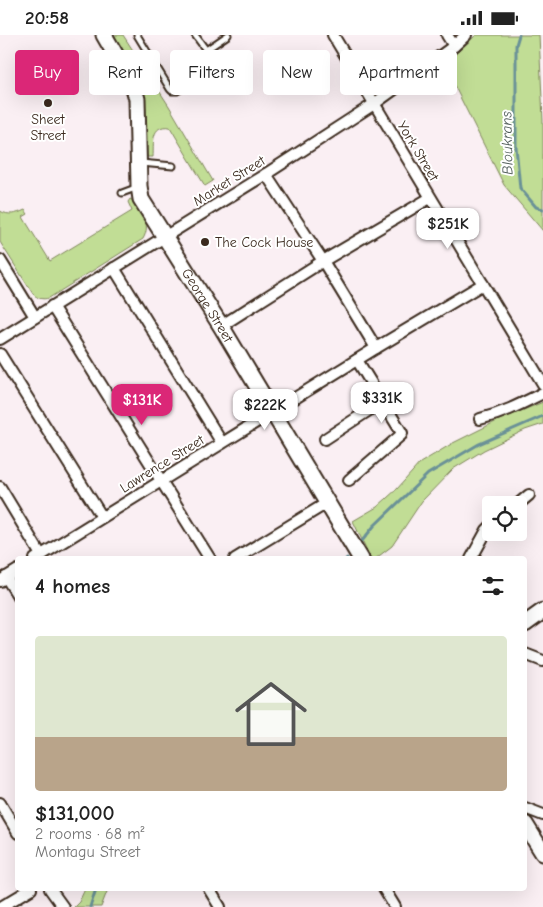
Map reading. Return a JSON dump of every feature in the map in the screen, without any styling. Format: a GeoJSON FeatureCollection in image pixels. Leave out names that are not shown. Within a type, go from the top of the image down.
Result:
{"type":"FeatureCollection","features":[{"type":"Feature","properties":{"kind":"main road","name":"George Street"},"geometry":{"type":"LineString","coordinates":[[104,35],[133,85],[137,99],[139,186],[142,199],[359,556]]}},
{"type":"Feature","properties":{"kind":"main road"},"geometry":{"type":"LineString","coordinates":[[527,623],[543,611]]}},
{"type":"Feature","properties":{"kind":"main road"},"geometry":{"type":"LineString","coordinates":[[527,827],[543,853]]}},
{"type":"Feature","properties":{"kind":"street","name":"York Street"},"geometry":{"type":"LineString","coordinates":[[333,35],[543,384]]}},
{"type":"Feature","properties":{"kind":"street"},"geometry":{"type":"LineString","coordinates":[[447,35],[454,46]]}},
{"type":"Feature","properties":{"kind":"street","name":"Market Street"},"geometry":{"type":"LineString","coordinates":[[0,339],[266,174],[374,104],[454,46],[466,35]]}},
{"type":"Feature","properties":{"kind":"street"},"geometry":{"type":"LineString","coordinates":[[266,174],[323,261],[376,348]]}},
{"type":"Feature","properties":{"kind":"street"},"geometry":{"type":"LineString","coordinates":[[221,326],[323,261],[430,198]]}},
{"type":"Feature","properties":{"kind":"street"},"geometry":{"type":"LineString","coordinates":[[0,260],[35,317]]}},
{"type":"Feature","properties":{"kind":"street"},"geometry":{"type":"LineString","coordinates":[[114,268],[222,443]]}},
{"type":"Feature","properties":{"kind":"street","name":"Lawrence Street"},"geometry":{"type":"LineString","coordinates":[[40,556],[483,284]]}},
{"type":"Feature","properties":{"kind":"street"},"geometry":{"type":"LineString","coordinates":[[52,306],[208,556]]}},
{"type":"Feature","properties":{"kind":"street"},"geometry":{"type":"LineString","coordinates":[[0,354],[102,517]]}},
{"type":"Feature","properties":{"kind":"street"},"geometry":{"type":"LineString","coordinates":[[350,480],[401,435],[402,431],[357,360]]}},
{"type":"Feature","properties":{"kind":"street"},"geometry":{"type":"LineString","coordinates":[[480,419],[496,415],[543,393]]}},
{"type":"Feature","properties":{"kind":"street"},"geometry":{"type":"LineString","coordinates":[[325,439],[382,401]]}},
{"type":"Feature","properties":{"kind":"street"},"geometry":{"type":"LineString","coordinates":[[0,487],[37,556]]}},
{"type":"Feature","properties":{"kind":"street"},"geometry":{"type":"LineString","coordinates":[[240,556],[327,503]]}},
{"type":"Feature","properties":{"kind":"street"},"geometry":{"type":"LineString","coordinates":[[473,556],[482,538]]}},
{"type":"Feature","properties":{"kind":"street"},"geometry":{"type":"LineString","coordinates":[[15,572],[3,579],[15,592]]}},
{"type":"Feature","properties":{"kind":"street"},"geometry":{"type":"LineString","coordinates":[[527,655],[543,661]]}},
{"type":"Feature","properties":{"kind":"street"},"geometry":{"type":"LineString","coordinates":[[0,803],[15,828]]}},
{"type":"Feature","properties":{"kind":"street"},"geometry":{"type":"LineString","coordinates":[[527,809],[543,815]]}},
{"type":"Feature","properties":{"kind":"street"},"geometry":{"type":"LineString","coordinates":[[1,907],[28,891]]}},
{"type":"Feature","properties":{"kind":"street"},"geometry":{"type":"LineString","coordinates":[[51,891],[63,907]]}},
{"type":"Feature","properties":{"kind":"street"},"geometry":{"type":"LineString","coordinates":[[210,891],[220,907]]}},
{"type":"Feature","properties":{"kind":"street"},"geometry":{"type":"LineString","coordinates":[[385,891],[395,907]]}},
{"type":"Feature","properties":{"kind":"lane"},"geometry":{"type":"LineString","coordinates":[[137,35],[170,89]]}},
{"type":"Feature","properties":{"kind":"lane"},"geometry":{"type":"LineString","coordinates":[[196,35],[206,50],[228,35]]}},
{"type":"Feature","properties":{"kind":"lane"},"geometry":{"type":"LineString","coordinates":[[138,163],[173,166]]}},
{"type":"Feature","properties":{"kind":"lane"},"geometry":{"type":"LineString","coordinates":[[122,193],[139,186]]}},
{"type":"Feature","properties":{"kind":"green space"},"geometry":{"type":"Polygon","coordinates":[[[110,35],[123,35],[133,50],[120,50],[110,35]]]}},
{"type":"Feature","properties":{"kind":"green space"},"geometry":{"type":"Polygon","coordinates":[[[476,35],[539,35],[543,120],[543,231],[504,185],[457,91],[457,53],[476,35]]]}},
{"type":"Feature","properties":{"kind":"green space"},"geometry":{"type":"Polygon","coordinates":[[[160,92],[213,181],[205,186],[170,127],[164,127],[156,132],[154,136],[153,157],[147,157],[144,95],[160,95],[160,92]]]}},
{"type":"Feature","properties":{"kind":"green space"},"geometry":{"type":"Polygon","coordinates":[[[130,199],[142,214],[146,223],[143,239],[49,298],[36,297],[33,294],[0,242],[0,211],[12,214],[25,210],[28,214],[23,217],[50,261],[132,211],[128,202],[130,199]]]}},
{"type":"Feature","properties":{"kind":"green space"},"geometry":{"type":"Polygon","coordinates":[[[543,402],[543,424],[525,430],[484,450],[453,469],[422,501],[392,546],[379,556],[370,556],[353,521],[377,507],[397,489],[420,463],[453,443],[499,420],[543,402]]]}},
{"type":"Feature","properties":{"kind":"green space"},"geometry":{"type":"Polygon","coordinates":[[[84,891],[107,891],[101,907],[74,907],[79,902],[84,891]]]}},
{"type":"Feature","properties":{"kind":"waterway","name":"Bloukrans"},"geometry":{"type":"LineString","coordinates":[[519,35],[516,45],[516,147],[520,188],[536,207],[543,209]]}},
{"type":"Feature","properties":{"kind":"waterway"},"geometry":{"type":"LineString","coordinates":[[362,541],[374,526],[428,474],[479,444],[543,416]]}},
{"type":"Feature","properties":{"kind":"waterway"},"geometry":{"type":"LineString","coordinates":[[90,907],[95,891]]}},
{"type":"Feature","properties":{"kind":"place","name":"Sheet Street"},"geometry":{"type":"Point","coordinates":[48,103]}},
{"type":"Feature","properties":{"kind":"place","name":"The Cock House"},"geometry":{"type":"Point","coordinates":[205,242]}}]}
